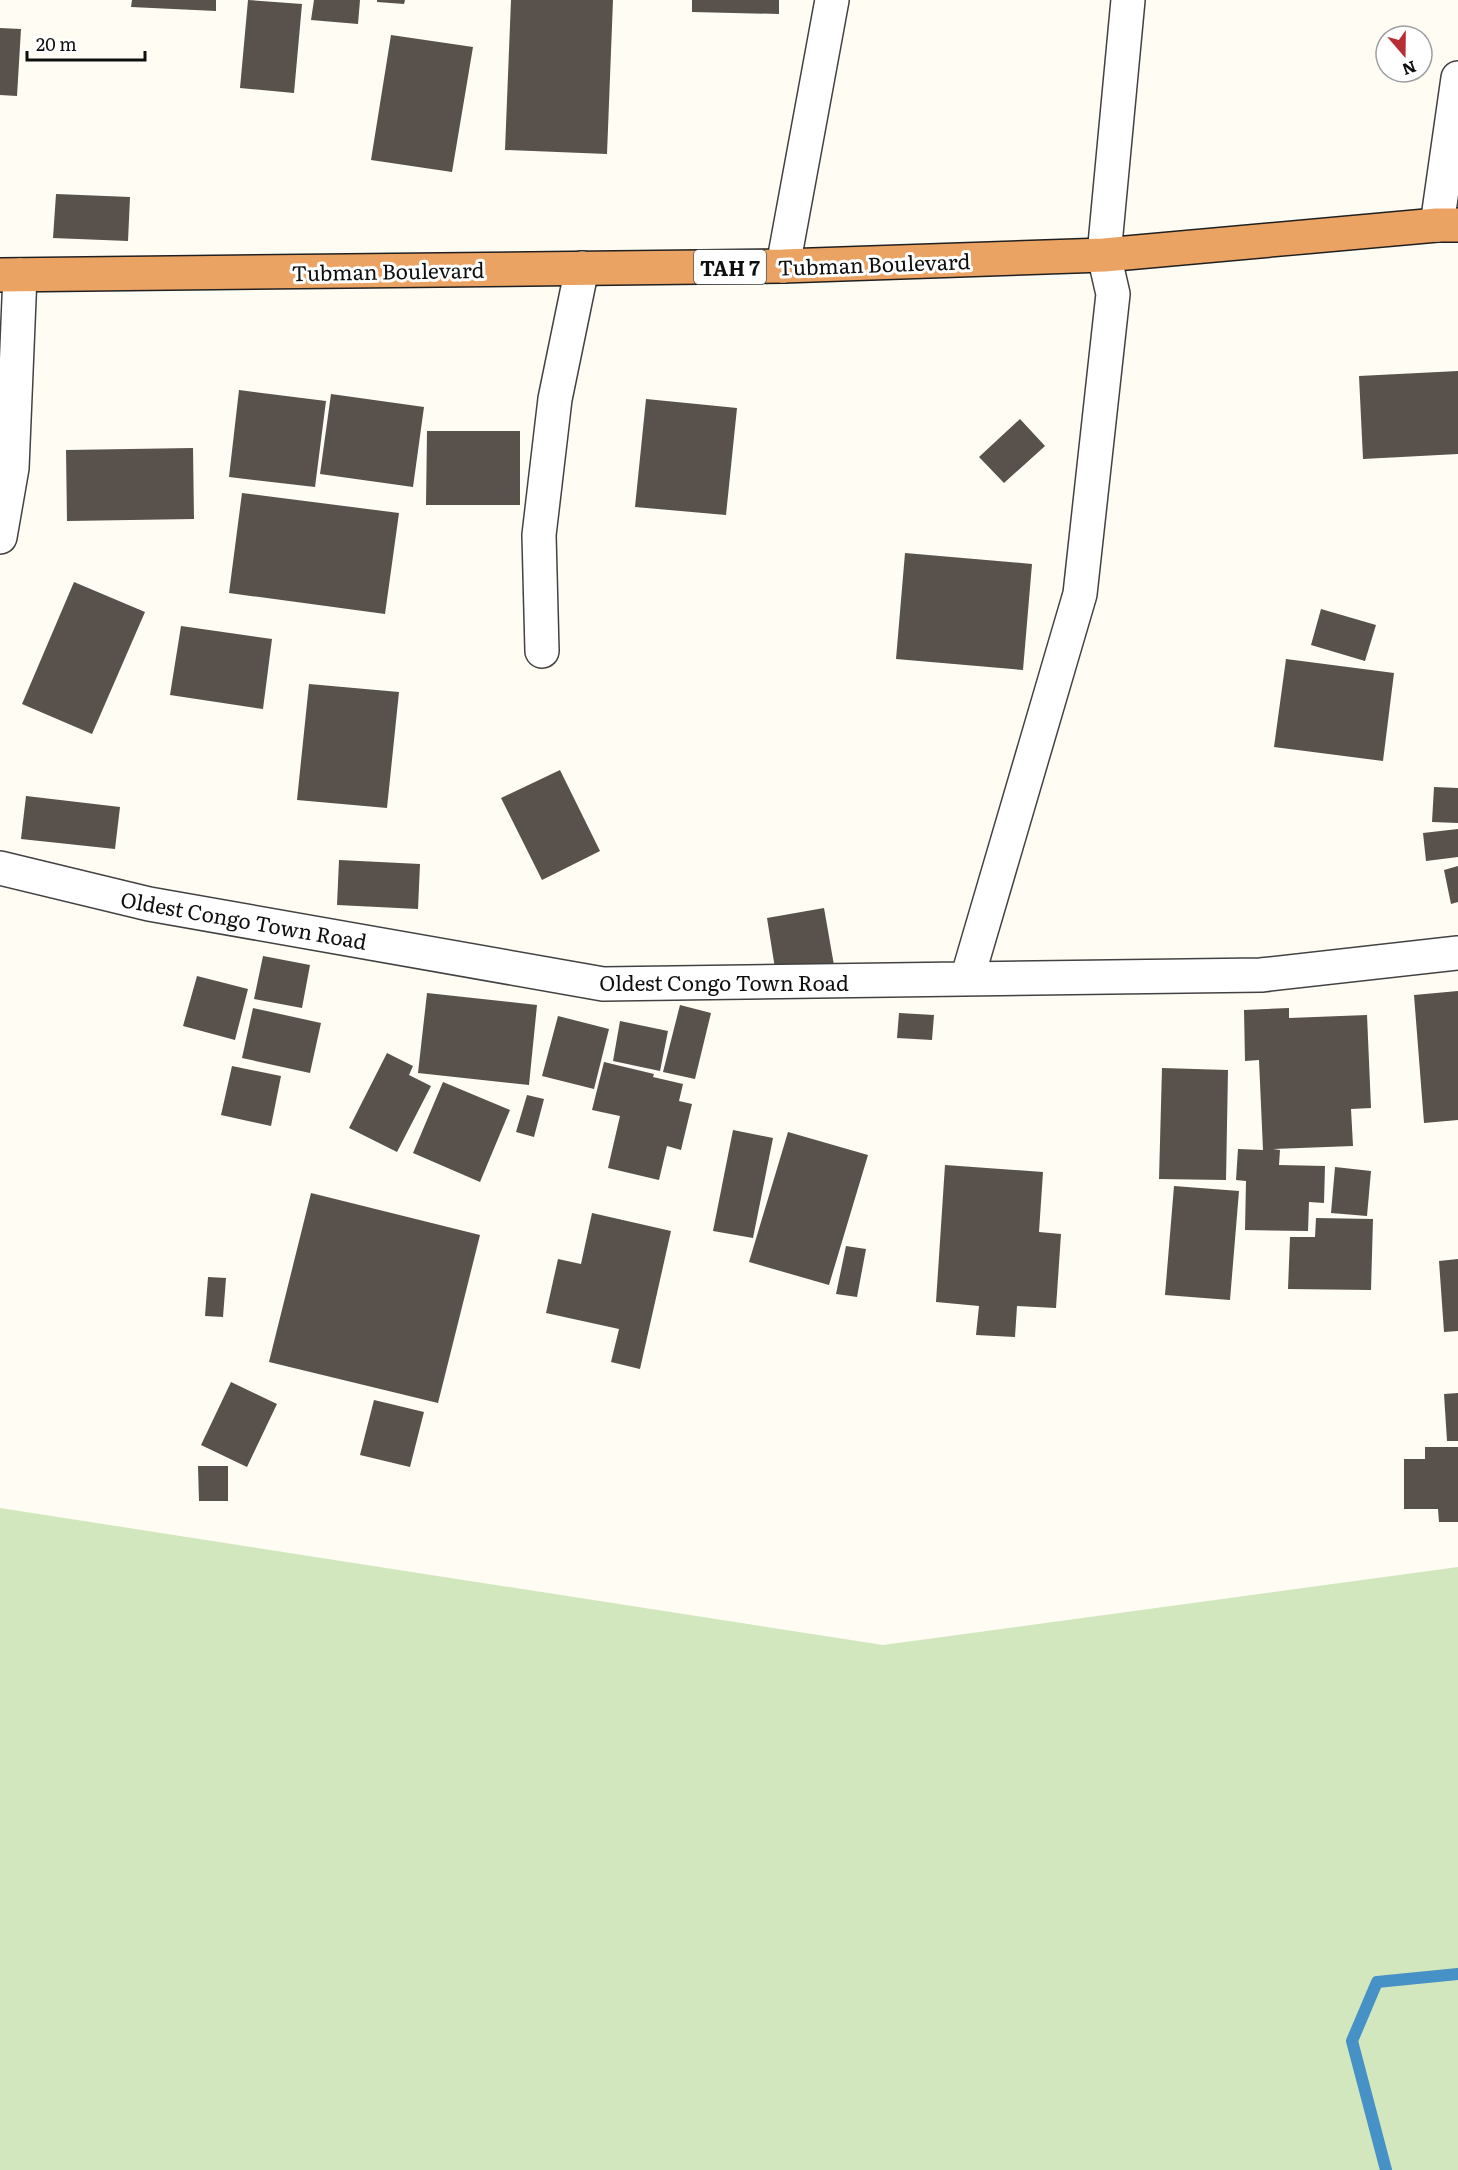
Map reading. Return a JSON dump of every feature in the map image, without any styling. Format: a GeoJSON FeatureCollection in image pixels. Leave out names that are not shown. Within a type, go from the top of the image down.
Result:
{"type":"FeatureCollection","features":[{"type":"Feature","properties":{"kind":"highway","name":"Tubman Boulevard"},"geometry":{"type":"LineString","coordinates":[[10,275],[783,266],[1104,255],[1448,225]]}},
{"type":"Feature","properties":{"kind":"street"},"geometry":{"type":"LineString","coordinates":[[783,266],[832,0]]}},
{"type":"Feature","properties":{"kind":"street"},"geometry":{"type":"LineString","coordinates":[[967,979],[1080,594],[1113,294],[1104,255],[1128,0]]}},
{"type":"Feature","properties":{"kind":"street"},"geometry":{"type":"LineString","coordinates":[[1448,225],[1458,78]]}},
{"type":"Feature","properties":{"kind":"street"},"geometry":{"type":"LineString","coordinates":[[542,651],[540,535],[555,399],[582,268]]}},
{"type":"Feature","properties":{"kind":"street"},"geometry":{"type":"LineString","coordinates":[[0,537],[12,468],[10,275]]}},
{"type":"Feature","properties":{"kind":"street","name":"Oldest Congo Town Road"},"geometry":{"type":"LineString","coordinates":[[0,868],[149,904],[603,984],[1261,975],[1458,953]]}},
{"type":"Feature","properties":{"kind":"green space"},"geometry":{"type":"Polygon","coordinates":[[[0,1508],[883,1645],[1458,1567],[1458,2170],[0,2170],[0,1508]]]}},
{"type":"Feature","properties":{"kind":"building"},"geometry":{"type":"Polygon","coordinates":[[[132,0],[216,0],[216,11],[131,7],[132,0]]]}},
{"type":"Feature","properties":{"kind":"building"},"geometry":{"type":"Polygon","coordinates":[[[248,0],[302,4],[294,93],[240,88],[248,0]]]}},
{"type":"Feature","properties":{"kind":"building"},"geometry":{"type":"Polygon","coordinates":[[[314,0],[360,0],[358,24],[311,20],[314,0]]]}},
{"type":"Feature","properties":{"kind":"building"},"geometry":{"type":"Polygon","coordinates":[[[377,0],[405,0],[404,4],[377,2],[377,0]]]}},
{"type":"Feature","properties":{"kind":"building"},"geometry":{"type":"Polygon","coordinates":[[[511,0],[613,0],[607,154],[505,150],[511,0]]]}},
{"type":"Feature","properties":{"kind":"building"},"geometry":{"type":"Polygon","coordinates":[[[692,0],[779,0],[779,14],[692,12],[692,0]]]}},
{"type":"Feature","properties":{"kind":"building"},"geometry":{"type":"Polygon","coordinates":[[[0,28],[21,29],[17,96],[0,95],[0,28]]]}},
{"type":"Feature","properties":{"kind":"building"},"geometry":{"type":"Polygon","coordinates":[[[391,35],[473,47],[452,172],[371,160],[391,35]]]}},
{"type":"Feature","properties":{"kind":"building"},"geometry":{"type":"Polygon","coordinates":[[[56,194],[130,197],[128,241],[53,238],[56,194]]]}},
{"type":"Feature","properties":{"kind":"building"},"geometry":{"type":"Polygon","coordinates":[[[1458,371],[1458,454],[1363,459],[1359,376],[1458,371]]]}},
{"type":"Feature","properties":{"kind":"building"},"geometry":{"type":"Polygon","coordinates":[[[239,390],[326,401],[315,487],[229,477],[239,390]]]}},
{"type":"Feature","properties":{"kind":"building"},"geometry":{"type":"Polygon","coordinates":[[[331,394],[424,407],[413,487],[320,474],[331,394]]]}},
{"type":"Feature","properties":{"kind":"building"},"geometry":{"type":"Polygon","coordinates":[[[646,399],[737,408],[726,515],[635,507],[646,399]]]}},
{"type":"Feature","properties":{"kind":"building"},"geometry":{"type":"Polygon","coordinates":[[[1020,419],[1045,446],[1004,483],[979,457],[1020,419]]]}},
{"type":"Feature","properties":{"kind":"building"},"geometry":{"type":"Polygon","coordinates":[[[427,431],[520,431],[520,505],[426,505],[427,431]]]}},
{"type":"Feature","properties":{"kind":"building"},"geometry":{"type":"Polygon","coordinates":[[[193,448],[194,519],[67,521],[66,450],[193,448]]]}},
{"type":"Feature","properties":{"kind":"building"},"geometry":{"type":"Polygon","coordinates":[[[242,493],[399,513],[385,614],[229,593],[242,493]]]}},
{"type":"Feature","properties":{"kind":"building"},"geometry":{"type":"Polygon","coordinates":[[[905,553],[1032,564],[1023,670],[896,659],[905,553]]]}},
{"type":"Feature","properties":{"kind":"building"},"geometry":{"type":"Polygon","coordinates":[[[74,582],[145,612],[92,734],[22,704],[74,582]]]}},
{"type":"Feature","properties":{"kind":"building"},"geometry":{"type":"Polygon","coordinates":[[[1321,609],[1376,625],[1365,661],[1311,645],[1321,609]]]}},
{"type":"Feature","properties":{"kind":"building"},"geometry":{"type":"Polygon","coordinates":[[[181,626],[272,639],[263,709],[170,695],[181,626]]]}},
{"type":"Feature","properties":{"kind":"building"},"geometry":{"type":"Polygon","coordinates":[[[1286,659],[1394,673],[1383,761],[1274,747],[1286,659]]]}},
{"type":"Feature","properties":{"kind":"building"},"geometry":{"type":"Polygon","coordinates":[[[309,684],[399,692],[387,808],[297,800],[309,684]]]}},
{"type":"Feature","properties":{"kind":"building"},"geometry":{"type":"Polygon","coordinates":[[[560,770],[600,851],[542,880],[501,798],[560,770]]]}},
{"type":"Feature","properties":{"kind":"building"},"geometry":{"type":"Polygon","coordinates":[[[1434,787],[1458,788],[1458,823],[1432,822],[1434,787]]]}},
{"type":"Feature","properties":{"kind":"building"},"geometry":{"type":"Polygon","coordinates":[[[26,796],[120,807],[115,849],[21,839],[26,796]]]}},
{"type":"Feature","properties":{"kind":"building"},"geometry":{"type":"Polygon","coordinates":[[[1458,829],[1458,857],[1426,861],[1423,833],[1458,829]]]}},
{"type":"Feature","properties":{"kind":"building"},"geometry":{"type":"Polygon","coordinates":[[[339,860],[420,864],[418,909],[337,905],[339,860]]]}},
{"type":"Feature","properties":{"kind":"building"},"geometry":{"type":"Polygon","coordinates":[[[1458,866],[1458,902],[1451,904],[1444,870],[1458,866]]]}},
{"type":"Feature","properties":{"kind":"building"},"geometry":{"type":"Polygon","coordinates":[[[824,908],[835,971],[777,981],[767,918],[824,908]]]}},
{"type":"Feature","properties":{"kind":"building"},"geometry":{"type":"Polygon","coordinates":[[[263,956],[310,965],[302,1008],[254,999],[263,956]]]}},
{"type":"Feature","properties":{"kind":"building"},"geometry":{"type":"Polygon","coordinates":[[[197,976],[248,989],[235,1040],[183,1026],[197,976]]]}},
{"type":"Feature","properties":{"kind":"building"},"geometry":{"type":"Polygon","coordinates":[[[1458,991],[1458,1120],[1424,1123],[1414,995],[1458,991]]]}},
{"type":"Feature","properties":{"kind":"building"},"geometry":{"type":"Polygon","coordinates":[[[427,993],[537,1005],[529,1085],[418,1073],[427,993]]]}},
{"type":"Feature","properties":{"kind":"building"},"geometry":{"type":"Polygon","coordinates":[[[680,1005],[711,1013],[695,1079],[663,1072],[680,1005]]]}},
{"type":"Feature","properties":{"kind":"building"},"geometry":{"type":"Polygon","coordinates":[[[253,1008],[321,1023],[310,1073],[242,1058],[253,1008]]]}},
{"type":"Feature","properties":{"kind":"building"},"geometry":{"type":"Polygon","coordinates":[[[1289,1008],[1289,1018],[1367,1015],[1371,1108],[1351,1109],[1353,1146],[1273,1149],[1280,1150],[1279,1165],[1325,1166],[1324,1203],[1309,1202],[1308,1231],[1245,1230],[1246,1181],[1236,1180],[1238,1149],[1263,1150],[1259,1060],[1245,1061],[1244,1010],[1289,1008]]]}},
{"type":"Feature","properties":{"kind":"building"},"geometry":{"type":"Polygon","coordinates":[[[899,1013],[934,1015],[932,1040],[897,1038],[899,1013]]]}},
{"type":"Feature","properties":{"kind":"building"},"geometry":{"type":"Polygon","coordinates":[[[558,1016],[609,1029],[594,1089],[542,1076],[558,1016]]]}},
{"type":"Feature","properties":{"kind":"building"},"geometry":{"type":"Polygon","coordinates":[[[620,1021],[668,1031],[660,1071],[613,1061],[620,1021]]]}},
{"type":"Feature","properties":{"kind":"building"},"geometry":{"type":"Polygon","coordinates":[[[387,1053],[413,1066],[409,1075],[431,1086],[397,1152],[349,1128],[387,1053]]]}},
{"type":"Feature","properties":{"kind":"building"},"geometry":{"type":"Polygon","coordinates":[[[604,1062],[654,1074],[653,1077],[683,1084],[679,1101],[692,1104],[681,1150],[667,1146],[659,1180],[608,1168],[620,1116],[592,1110],[604,1062]]]}},
{"type":"Feature","properties":{"kind":"building"},"geometry":{"type":"Polygon","coordinates":[[[232,1066],[281,1076],[271,1126],[221,1115],[232,1066]]]}},
{"type":"Feature","properties":{"kind":"building"},"geometry":{"type":"Polygon","coordinates":[[[1162,1068],[1228,1070],[1226,1180],[1159,1179],[1162,1068]]]}},
{"type":"Feature","properties":{"kind":"building"},"geometry":{"type":"Polygon","coordinates":[[[443,1082],[510,1110],[480,1182],[413,1153],[443,1082]]]}},
{"type":"Feature","properties":{"kind":"building"},"geometry":{"type":"Polygon","coordinates":[[[527,1095],[544,1099],[534,1137],[516,1132],[527,1095]]]}},
{"type":"Feature","properties":{"kind":"building"},"geometry":{"type":"Polygon","coordinates":[[[733,1130],[773,1138],[753,1238],[713,1231],[733,1130]]]}},
{"type":"Feature","properties":{"kind":"building"},"geometry":{"type":"Polygon","coordinates":[[[788,1132],[868,1155],[829,1285],[749,1262],[788,1132]]]}},
{"type":"Feature","properties":{"kind":"building"},"geometry":{"type":"Polygon","coordinates":[[[945,1165],[1043,1172],[1039,1232],[1061,1234],[1056,1308],[1017,1306],[1015,1337],[976,1335],[979,1306],[936,1302],[945,1165]]]}},
{"type":"Feature","properties":{"kind":"building"},"geometry":{"type":"Polygon","coordinates":[[[1335,1167],[1371,1171],[1367,1216],[1331,1213],[1335,1167]]]}},
{"type":"Feature","properties":{"kind":"building"},"geometry":{"type":"Polygon","coordinates":[[[1174,1186],[1239,1191],[1230,1300],[1165,1295],[1174,1186]]]}},
{"type":"Feature","properties":{"kind":"building"},"geometry":{"type":"Polygon","coordinates":[[[311,1193],[480,1235],[438,1403],[269,1362],[311,1193]]]}},
{"type":"Feature","properties":{"kind":"building"},"geometry":{"type":"Polygon","coordinates":[[[592,1213],[671,1231],[640,1369],[611,1362],[619,1329],[546,1313],[558,1259],[581,1264],[592,1213]]]}},
{"type":"Feature","properties":{"kind":"building"},"geometry":{"type":"Polygon","coordinates":[[[1316,1218],[1373,1219],[1371,1290],[1288,1289],[1290,1237],[1315,1237],[1316,1218]]]}},
{"type":"Feature","properties":{"kind":"building"},"geometry":{"type":"Polygon","coordinates":[[[846,1246],[866,1249],[857,1297],[836,1294],[846,1246]]]}},
{"type":"Feature","properties":{"kind":"building"},"geometry":{"type":"Polygon","coordinates":[[[1458,1259],[1458,1331],[1444,1332],[1439,1261],[1458,1259]]]}},
{"type":"Feature","properties":{"kind":"building"},"geometry":{"type":"Polygon","coordinates":[[[208,1277],[226,1278],[223,1317],[205,1316],[208,1277]]]}},
{"type":"Feature","properties":{"kind":"building"},"geometry":{"type":"Polygon","coordinates":[[[231,1382],[277,1404],[247,1467],[201,1445],[231,1382]]]}},
{"type":"Feature","properties":{"kind":"building"},"geometry":{"type":"Polygon","coordinates":[[[1458,1393],[1458,1441],[1447,1441],[1444,1394],[1458,1393]]]}},
{"type":"Feature","properties":{"kind":"building"},"geometry":{"type":"Polygon","coordinates":[[[374,1400],[424,1412],[410,1467],[360,1455],[374,1400]]]}},
{"type":"Feature","properties":{"kind":"building"},"geometry":{"type":"Polygon","coordinates":[[[1425,1447],[1458,1447],[1458,1522],[1439,1522],[1438,1509],[1404,1509],[1404,1459],[1425,1459],[1425,1447]]]}},
{"type":"Feature","properties":{"kind":"building"},"geometry":{"type":"Polygon","coordinates":[[[198,1466],[228,1466],[228,1501],[199,1501],[198,1466]]]}},
{"type":"Feature","properties":{"kind":"waterway"},"geometry":{"type":"LineString","coordinates":[[1386,2170],[1352,2041],[1377,1982],[1458,1974]]}}]}
